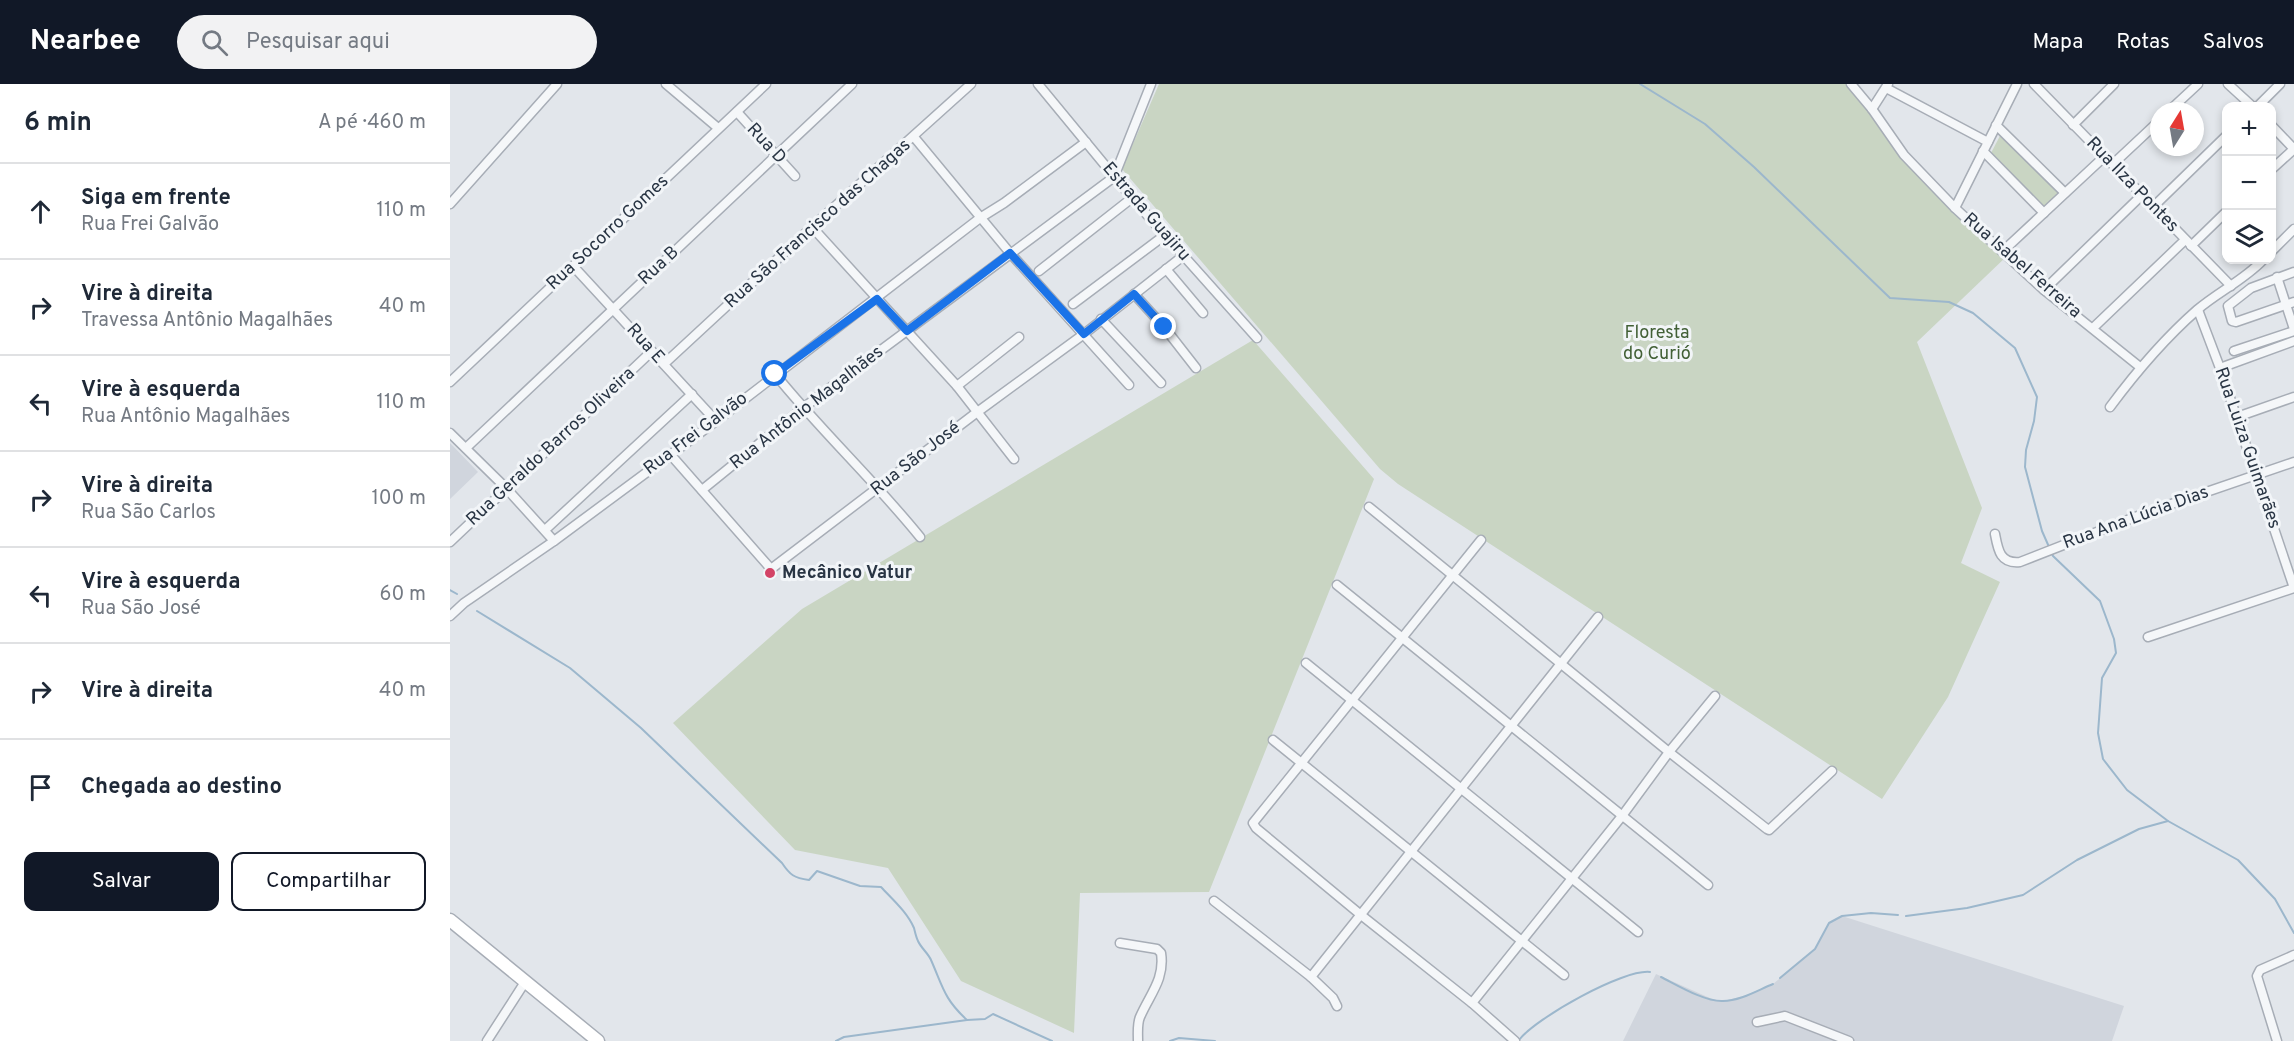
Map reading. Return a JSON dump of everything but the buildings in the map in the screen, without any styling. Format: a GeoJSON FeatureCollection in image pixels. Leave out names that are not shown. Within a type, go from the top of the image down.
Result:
{"type":"FeatureCollection","features":[{"type":"Feature","properties":{"kind":"street"},"geometry":{"type":"LineString","coordinates":[[450,204],[557,84]]}},
{"type":"Feature","properties":{"kind":"street"},"geometry":{"type":"LineString","coordinates":[[666,84],[718,129]]}},
{"type":"Feature","properties":{"kind":"street","name":"Rua Socorro Gomes"},"geometry":{"type":"LineString","coordinates":[[450,382],[766,84]]}},
{"type":"Feature","properties":{"kind":"street","name":"Rua B"},"geometry":{"type":"LineString","coordinates":[[466,448],[852,84]]}},
{"type":"Feature","properties":{"kind":"street","name":"Rua São Francisco das Chagas"},"geometry":{"type":"LineString","coordinates":[[664,364],[971,84]]}},
{"type":"Feature","properties":{"kind":"street","name":"Estrada Guajiru"},"geometry":{"type":"LineString","coordinates":[[1038,84],[1132,198],[1257,338]]}},
{"type":"Feature","properties":{"kind":"street"},"geometry":{"type":"LineString","coordinates":[[1114,177],[1151,84]]}},
{"type":"Feature","properties":{"kind":"street"},"geometry":{"type":"LineString","coordinates":[[1851,84],[1872,109],[1904,155],[1955,208]]}},
{"type":"Feature","properties":{"kind":"street","name":"Rua Isabel Ferreira"},"geometry":{"type":"LineString","coordinates":[[2017,84],[1955,208],[2044,290],[2140,367]]}},
{"type":"Feature","properties":{"kind":"street","name":"Rua Ilza Pontes"},"geometry":{"type":"LineString","coordinates":[[2034,84],[2231,286]]}},
{"type":"Feature","properties":{"kind":"street"},"geometry":{"type":"LineString","coordinates":[[2073,124],[2114,84]]}},
{"type":"Feature","properties":{"kind":"street"},"geometry":{"type":"LineString","coordinates":[[2179,102],[2198,84]]}},
{"type":"Feature","properties":{"kind":"street"},"geometry":{"type":"LineString","coordinates":[[2228,84],[2248,102]]}},
{"type":"Feature","properties":{"kind":"street"},"geometry":{"type":"LineString","coordinates":[[2262,102],[2280,84]]}},
{"type":"Feature","properties":{"kind":"street"},"geometry":{"type":"LineString","coordinates":[[1872,109],[1887,86],[1985,147],[2044,213]]}},
{"type":"Feature","properties":{"kind":"street","name":"Rua D"},"geometry":{"type":"LineString","coordinates":[[736,112],[795,176]]}},
{"type":"Feature","properties":{"kind":"street"},"geometry":{"type":"LineString","coordinates":[[1996,125],[2066,192]]}},
{"type":"Feature","properties":{"kind":"street"},"geometry":{"type":"LineString","coordinates":[[2113,164],[2150,129]]}},
{"type":"Feature","properties":{"kind":"street"},"geometry":{"type":"LineString","coordinates":[[2276,131],[2294,149],[2276,165]]}},
{"type":"Feature","properties":{"kind":"street"},"geometry":{"type":"LineString","coordinates":[[914,137],[1010,253],[1129,385]]}},
{"type":"Feature","properties":{"kind":"street"},"geometry":{"type":"LineString","coordinates":[[2153,207],[2222,140]]}},
{"type":"Feature","properties":{"kind":"street","name":"Rua Frei Galvão"},"geometry":{"type":"LineString","coordinates":[[450,616],[464,603],[554,541],[716,421],[980,218],[1086,142]]}},
{"type":"Feature","properties":{"kind":"street"},"geometry":{"type":"LineString","coordinates":[[2003,251],[2106,156]]}},
{"type":"Feature","properties":{"kind":"street","name":"Rua Antônio Magalhães"},"geometry":{"type":"LineString","coordinates":[[702,490],[803,408],[1114,177]]}},
{"type":"Feature","properties":{"kind":"street"},"geometry":{"type":"LineString","coordinates":[[2044,290],[2142,195]]}},
{"type":"Feature","properties":{"kind":"street"},"geometry":{"type":"LineString","coordinates":[[1039,271],[1132,198]]}},
{"type":"Feature","properties":{"kind":"street"},"geometry":{"type":"LineString","coordinates":[[2093,328],[2222,215]]}},
{"type":"Feature","properties":{"kind":"street"},"geometry":{"type":"LineString","coordinates":[[812,227],[957,386],[1014,459]]}},
{"type":"Feature","properties":{"kind":"street"},"geometry":{"type":"LineString","coordinates":[[2276,246],[2294,229]]}},
{"type":"Feature","properties":{"kind":"street"},"geometry":{"type":"LineString","coordinates":[[1073,304],[1165,234]]}},
{"type":"Feature","properties":{"kind":"street","name":"Rua São José"},"geometry":{"type":"LineString","coordinates":[[670,454],[771,569],[976,412],[1084,334],[1183,256]]}},
{"type":"Feature","properties":{"kind":"street"},"geometry":{"type":"LineString","coordinates":[[2110,407],[2140,367],[2198,310],[2258,264]]}},
{"type":"Feature","properties":{"kind":"street","name":"Rua E"},"geometry":{"type":"LineString","coordinates":[[574,267],[716,421]]}},
{"type":"Feature","properties":{"kind":"street"},"geometry":{"type":"LineString","coordinates":[[1166,269],[1203,313]]}},
{"type":"Feature","properties":{"kind":"street"},"geometry":{"type":"LineString","coordinates":[[2290,303],[2236,322],[2232,321],[2228,311],[2228,306],[2248,290],[2294,272]]}},
{"type":"Feature","properties":{"kind":"street"},"geometry":{"type":"LineString","coordinates":[[2234,351],[2294,330],[2290,303],[2277,277]]}},
{"type":"Feature","properties":{"kind":"street"},"geometry":{"type":"LineString","coordinates":[[1134,294],[1164,327],[1196,368]]}},
{"type":"Feature","properties":{"kind":"street","name":"Rua Luiza Guimarães"},"geometry":{"type":"LineString","coordinates":[[2148,637],[2294,588],[2237,417],[2198,310]]}},
{"type":"Feature","properties":{"kind":"street"},"geometry":{"type":"LineString","coordinates":[[1101,319],[1161,383]]}},
{"type":"Feature","properties":{"kind":"street"},"geometry":{"type":"LineString","coordinates":[[957,386],[1019,337]]}},
{"type":"Feature","properties":{"kind":"street"},"geometry":{"type":"LineString","coordinates":[[2220,368],[2294,341]]}},
{"type":"Feature","properties":{"kind":"street","name":"Rua Geraldo Barros Oliveira"},"geometry":{"type":"LineString","coordinates":[[450,543],[652,351]]}},
{"type":"Feature","properties":{"kind":"street"},"geometry":{"type":"LineString","coordinates":[[775,374],[803,408],[879,488],[920,537]]}},
{"type":"Feature","properties":{"kind":"street"},"geometry":{"type":"LineString","coordinates":[[545,530],[692,394]]}},
{"type":"Feature","properties":{"kind":"street"},"geometry":{"type":"LineString","coordinates":[[2237,417],[2294,397]]}},
{"type":"Feature","properties":{"kind":"street"},"geometry":{"type":"LineString","coordinates":[[450,433],[506,488],[554,541]]}},
{"type":"Feature","properties":{"kind":"street","name":"Rua Ana Lúcia Dias"},"geometry":{"type":"LineString","coordinates":[[1995,534],[2000,556],[2008,561],[2020,562],[2116,524],[2294,462]]}},
{"type":"Feature","properties":{"kind":"street"},"geometry":{"type":"LineString","coordinates":[[1369,507],[1669,752],[1769,830],[1832,771]]}},
{"type":"Feature","properties":{"kind":"street"},"geometry":{"type":"LineString","coordinates":[[1481,540],[1254,820],[1254,825],[1361,915],[1472,1003],[1515,1041]]}},
{"type":"Feature","properties":{"kind":"street"},"geometry":{"type":"LineString","coordinates":[[1337,585],[1708,885]]}},
{"type":"Feature","properties":{"kind":"street"},"geometry":{"type":"LineString","coordinates":[[1311,977],[1598,617]]}},
{"type":"Feature","properties":{"kind":"street"},"geometry":{"type":"LineString","coordinates":[[1306,663],[1638,932]]}},
{"type":"Feature","properties":{"kind":"street"},"geometry":{"type":"LineString","coordinates":[[1472,1003],[1715,696]]}},
{"type":"Feature","properties":{"kind":"street"},"geometry":{"type":"LineString","coordinates":[[1273,740],[1564,975]]}},
{"type":"Feature","properties":{"kind":"street"},"geometry":{"type":"LineString","coordinates":[[1214,900],[1311,977],[1333,998],[1337,1006]]}},
{"type":"Feature","properties":{"kind":"street"},"geometry":{"type":"LineString","coordinates":[[450,920],[598,1041]]}},
{"type":"Feature","properties":{"kind":"street"},"geometry":{"type":"LineString","coordinates":[[1120,943],[1157,949],[1160,951],[1162,960],[1158,984],[1140,1017],[1138,1041]]}},
{"type":"Feature","properties":{"kind":"street"},"geometry":{"type":"LineString","coordinates":[[2277,1041],[2257,976],[2260,970],[2294,955]]}},
{"type":"Feature","properties":{"kind":"street"},"geometry":{"type":"LineString","coordinates":[[487,1041],[525,982]]}},
{"type":"Feature","properties":{"kind":"street"},"geometry":{"type":"LineString","coordinates":[[1757,1023],[1785,1016],[1849,1041]]}},
{"type":"Feature","properties":{"kind":"shaded area"},"geometry":{"type":"Polygon","coordinates":[[[450,443],[478,472],[450,499],[450,443]]]}},
{"type":"Feature","properties":{"kind":"shaded area"},"geometry":{"type":"Polygon","coordinates":[[[1842,916],[2124,1006],[2112,1041],[1623,1041],[1656,974],[1712,999],[1723,1001],[1744,996],[1773,984],[1815,949],[1829,923],[1842,916]]]}},
{"type":"Feature","properties":{"kind":"green space","name":"Floresta do Curió"},"geometry":{"type":"Polygon","coordinates":[[[1159,84],[1851,84],[1879,112],[1902,151],[2007,256],[1917,342],[1982,508],[1961,563],[2000,582],[1948,697],[1882,799],[1398,484],[1380,469],[1122,169],[1159,84]]]}},
{"type":"Feature","properties":{"kind":"green space"},"geometry":{"type":"Polygon","coordinates":[[[2002,132],[2061,192],[2045,208],[1991,153],[2002,132]]]}},
{"type":"Feature","properties":{"kind":"green space"},"geometry":{"type":"Polygon","coordinates":[[[1253,340],[1374,479],[1209,892],[1080,893],[1074,1033],[961,981],[888,868],[795,850],[673,723],[802,609],[1253,340]]]}},
{"type":"Feature","properties":{"kind":"waterway"},"geometry":{"type":"LineString","coordinates":[[1640,84],[1705,124],[1754,167],[1890,298],[1949,302],[1973,313],[2015,348],[2037,397],[2034,421],[2026,450],[2025,467],[2042,531],[2053,556],[2100,601],[2114,639],[2116,653],[2102,678],[2098,733],[2103,759],[2127,790],[2168,821],[2238,860],[2275,899],[2294,933]]}},
{"type":"Feature","properties":{"kind":"waterway"},"geometry":{"type":"LineString","coordinates":[[450,590],[457,594]]}},
{"type":"Feature","properties":{"kind":"waterway"},"geometry":{"type":"LineString","coordinates":[[477,611],[570,668],[641,728],[793,875],[809,880],[817,871],[860,886],[881,887],[908,917],[919,944],[931,960],[949,999],[967,1020]]}},
{"type":"Feature","properties":{"kind":"waterway"},"geometry":{"type":"LineString","coordinates":[[1906,916],[1967,908],[2023,895],[2077,860],[2139,829],[2168,821]]}},
{"type":"Feature","properties":{"kind":"waterway"},"geometry":{"type":"LineString","coordinates":[[1780,978],[1815,949],[1829,923],[1842,916],[1871,913],[1898,915]]}},
{"type":"Feature","properties":{"kind":"waterway"},"geometry":{"type":"LineString","coordinates":[[1519,1040],[1561,1008],[1601,986],[1637,973],[1650,972]]}},
{"type":"Feature","properties":{"kind":"waterway"},"geometry":{"type":"LineString","coordinates":[[1661,977],[1716,1001],[1736,999],[1773,984]]}},
{"type":"Feature","properties":{"kind":"waterway"},"geometry":{"type":"LineString","coordinates":[[836,1041],[844,1037],[985,1019],[993,1014],[1052,1041]]}},
{"type":"Feature","properties":{"kind":"waterway"},"geometry":{"type":"LineString","coordinates":[[1170,1041],[1179,1038],[1215,1041]]}},
{"type":"Feature","properties":{"kind":"place","name":"Mecânico Vatur"},"geometry":{"type":"Point","coordinates":[770,573]}},
{"type":"Feature","properties":{"kind":"route"},"geometry":{"type":"LineString","coordinates":[[775,374],[877,299],[907,331],[1010,253],[1084,334],[1134,294],[1164,327]]}}]}
